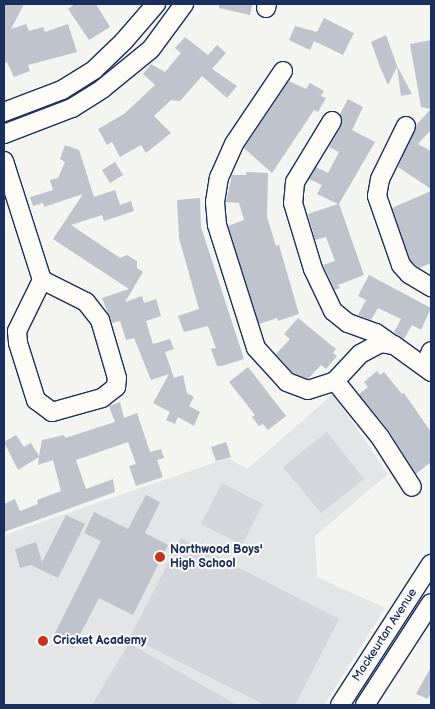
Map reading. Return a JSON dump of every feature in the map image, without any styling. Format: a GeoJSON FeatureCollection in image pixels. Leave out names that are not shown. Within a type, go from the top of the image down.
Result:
{"type":"FeatureCollection","features":[{"type":"Feature","properties":{"kind":"street"},"geometry":{"type":"LineString","coordinates":[[4,112],[62,90],[95,69],[124,42],[156,4]]}},
{"type":"Feature","properties":{"kind":"street"},"geometry":{"type":"LineString","coordinates":[[4,134],[72,108],[102,89],[151,49],[179,6]]}},
{"type":"Feature","properties":{"kind":"street"},"geometry":{"type":"LineString","coordinates":[[283,71],[225,162],[215,202],[217,225],[256,348],[264,360],[299,389],[308,390],[335,381],[369,347],[381,343],[394,345]]}},
{"type":"Feature","properties":{"kind":"street"},"geometry":{"type":"LineString","coordinates":[[332,121],[295,182],[293,203],[313,269],[334,311],[348,323],[385,337],[394,345],[429,363]]}},
{"type":"Feature","properties":{"kind":"street"},"geometry":{"type":"LineString","coordinates":[[406,126],[380,179],[377,196],[401,265],[409,274],[431,287]]}},
{"type":"Feature","properties":{"kind":"street"},"geometry":{"type":"LineString","coordinates":[[4,161],[42,280],[17,331],[18,344],[36,400],[52,412],[102,398],[116,387],[117,378],[100,320],[86,302],[42,280]]}},
{"type":"Feature","properties":{"kind":"street"},"geometry":{"type":"LineString","coordinates":[[335,381],[380,438],[412,487]]}},
{"type":"Feature","properties":{"kind":"street","name":"Mackeurtan Avenue"},"geometry":{"type":"LineString","coordinates":[[340,705],[431,564]]}},
{"type":"Feature","properties":{"kind":"street","name":"Mackeurtan Avenue"},"geometry":{"type":"LineString","coordinates":[[365,705],[431,603]]}},
{"type":"Feature","properties":{"kind":"shaded area","name":"Northwood Boys' High School"},"geometry":{"type":"Polygon","coordinates":[[[333,394],[388,474],[315,536],[317,577],[385,608],[324,705],[4,705],[4,535],[228,458],[247,469],[333,394]]]}},
{"type":"Feature","properties":{"kind":"shaded area"},"geometry":{"type":"Polygon","coordinates":[[[327,432],[364,479],[321,513],[283,467],[327,432]]]}},
{"type":"Feature","properties":{"kind":"shaded area"},"geometry":{"type":"Polygon","coordinates":[[[222,483],[263,504],[242,545],[201,524],[222,483]]]}},
{"type":"Feature","properties":{"kind":"shaded area"},"geometry":{"type":"Polygon","coordinates":[[[181,538],[339,619],[295,705],[265,705],[130,637],[181,538]]]}},
{"type":"Feature","properties":{"kind":"shaded area"},"geometry":{"type":"Polygon","coordinates":[[[129,643],[237,705],[92,705],[129,643]]]}},
{"type":"Feature","properties":{"kind":"building"},"geometry":{"type":"Polygon","coordinates":[[[4,4],[24,4],[11,29],[26,24],[29,31],[43,27],[45,32],[68,24],[77,52],[28,65],[30,71],[14,77],[7,62],[4,63],[4,4]]]}},
{"type":"Feature","properties":{"kind":"building"},"geometry":{"type":"Polygon","coordinates":[[[75,4],[96,4],[110,27],[89,40],[68,9],[75,4]]]}},
{"type":"Feature","properties":{"kind":"building"},"geometry":{"type":"Polygon","coordinates":[[[219,4],[252,5],[250,15],[219,8],[219,4]]]}},
{"type":"Feature","properties":{"kind":"building"},"geometry":{"type":"Polygon","coordinates":[[[324,18],[354,33],[343,55],[314,41],[310,50],[289,40],[295,26],[317,32],[324,18]]]}},
{"type":"Feature","properties":{"kind":"building"},"geometry":{"type":"Polygon","coordinates":[[[386,35],[397,66],[412,94],[401,96],[397,67],[388,85],[380,67],[371,42],[386,35]]]}},
{"type":"Feature","properties":{"kind":"building"},"geometry":{"type":"Polygon","coordinates":[[[185,37],[208,55],[217,45],[226,53],[212,69],[237,86],[227,98],[202,76],[180,101],[171,100],[154,116],[171,133],[146,153],[141,145],[120,157],[112,142],[107,145],[98,129],[124,114],[155,85],[143,74],[151,64],[165,72],[181,53],[175,48],[185,37]]]}},
{"type":"Feature","properties":{"kind":"building"},"geometry":{"type":"Polygon","coordinates":[[[431,40],[431,109],[421,107],[410,44],[431,40]]]}},
{"type":"Feature","properties":{"kind":"building"},"geometry":{"type":"Polygon","coordinates":[[[289,81],[306,89],[310,83],[324,91],[321,96],[326,98],[318,112],[314,110],[272,173],[244,148],[289,81]]]}},
{"type":"Feature","properties":{"kind":"building"},"geometry":{"type":"Polygon","coordinates":[[[348,99],[363,107],[352,130],[375,142],[339,204],[364,275],[338,285],[340,288],[335,290],[323,265],[335,261],[326,237],[315,240],[308,214],[338,204],[317,194],[322,185],[309,179],[316,167],[328,173],[339,152],[329,147],[341,126],[340,114],[348,99]]]}},
{"type":"Feature","properties":{"kind":"building"},"geometry":{"type":"Polygon","coordinates":[[[431,109],[431,130],[418,144],[431,151],[431,189],[398,167],[416,125],[431,109]]]}},
{"type":"Feature","properties":{"kind":"building"},"geometry":{"type":"Polygon","coordinates":[[[65,145],[79,150],[94,197],[115,190],[120,205],[131,201],[134,211],[104,221],[102,215],[71,225],[120,258],[127,255],[137,261],[137,268],[143,272],[125,302],[142,296],[144,303],[156,299],[161,316],[146,321],[153,344],[170,339],[174,349],[165,352],[174,378],[183,375],[187,393],[194,397],[189,406],[200,412],[194,426],[178,417],[175,424],[166,420],[170,412],[153,403],[169,374],[151,380],[134,338],[126,340],[120,321],[112,323],[102,298],[129,289],[53,239],[83,194],[44,207],[43,203],[33,206],[30,197],[53,190],[50,180],[58,178],[65,162],[60,159],[65,145]]]}},
{"type":"Feature","properties":{"kind":"building"},"geometry":{"type":"Polygon","coordinates":[[[115,162],[123,175],[110,183],[102,170],[115,162]]]}},
{"type":"Feature","properties":{"kind":"building"},"geometry":{"type":"Polygon","coordinates":[[[246,172],[268,173],[267,217],[276,246],[279,245],[299,314],[278,321],[277,318],[259,324],[228,226],[244,220],[239,203],[226,202],[232,175],[246,175],[246,172]]]}},
{"type":"Feature","properties":{"kind":"building"},"geometry":{"type":"Polygon","coordinates":[[[431,191],[431,263],[419,268],[410,260],[392,208],[431,191]]]}},
{"type":"Feature","properties":{"kind":"building"},"geometry":{"type":"Polygon","coordinates":[[[200,198],[201,227],[244,359],[222,366],[217,366],[211,349],[216,348],[208,326],[184,332],[178,316],[199,309],[179,238],[177,200],[200,198]]]}},
{"type":"Feature","properties":{"kind":"building"},"geometry":{"type":"Polygon","coordinates":[[[369,275],[431,308],[421,330],[412,325],[404,339],[394,332],[401,319],[378,308],[371,320],[358,315],[366,300],[358,296],[369,275]]]}},
{"type":"Feature","properties":{"kind":"building"},"geometry":{"type":"Polygon","coordinates":[[[298,318],[336,349],[333,353],[337,356],[326,369],[321,365],[308,379],[293,373],[276,354],[290,339],[284,334],[298,318]]]}},
{"type":"Feature","properties":{"kind":"building"},"geometry":{"type":"Polygon","coordinates":[[[248,367],[286,416],[268,430],[263,424],[259,426],[252,417],[255,415],[229,382],[248,367]]]}},
{"type":"Feature","properties":{"kind":"building"},"geometry":{"type":"Polygon","coordinates":[[[377,371],[380,375],[384,372],[402,394],[404,393],[431,432],[431,462],[416,474],[389,431],[359,394],[368,387],[364,382],[377,371]]]}},
{"type":"Feature","properties":{"kind":"building"},"geometry":{"type":"Polygon","coordinates":[[[120,402],[124,418],[137,413],[150,452],[161,449],[164,458],[157,460],[163,477],[136,486],[129,466],[136,464],[128,442],[76,460],[86,489],[113,479],[115,492],[4,532],[4,504],[15,499],[20,511],[38,504],[37,500],[61,491],[53,460],[38,465],[39,457],[18,470],[4,442],[16,435],[24,447],[31,443],[39,456],[42,440],[64,435],[65,438],[115,422],[109,406],[120,402]]]}},
{"type":"Feature","properties":{"kind":"building"},"geometry":{"type":"Polygon","coordinates":[[[226,442],[231,457],[216,461],[211,447],[226,442]]]}},
{"type":"Feature","properties":{"kind":"building"},"geometry":{"type":"Polygon","coordinates":[[[146,495],[160,502],[145,533],[168,545],[133,615],[99,598],[73,648],[53,637],[101,541],[84,533],[94,512],[128,529],[146,495]]]}},
{"type":"Feature","properties":{"kind":"building"},"geometry":{"type":"Polygon","coordinates":[[[66,515],[85,524],[58,578],[31,565],[20,568],[15,549],[36,542],[42,562],[66,515]]]}},
{"type":"Feature","properties":{"kind":"building"},"geometry":{"type":"Polygon","coordinates":[[[431,667],[431,692],[428,699],[416,694],[431,667]]]}},
{"type":"Feature","properties":{"kind":"place","name":"Northwood Boys' High School"},"geometry":{"type":"Point","coordinates":[160,557]}},
{"type":"Feature","properties":{"kind":"place","name":"Cricket Academy"},"geometry":{"type":"Point","coordinates":[43,641]}}]}
